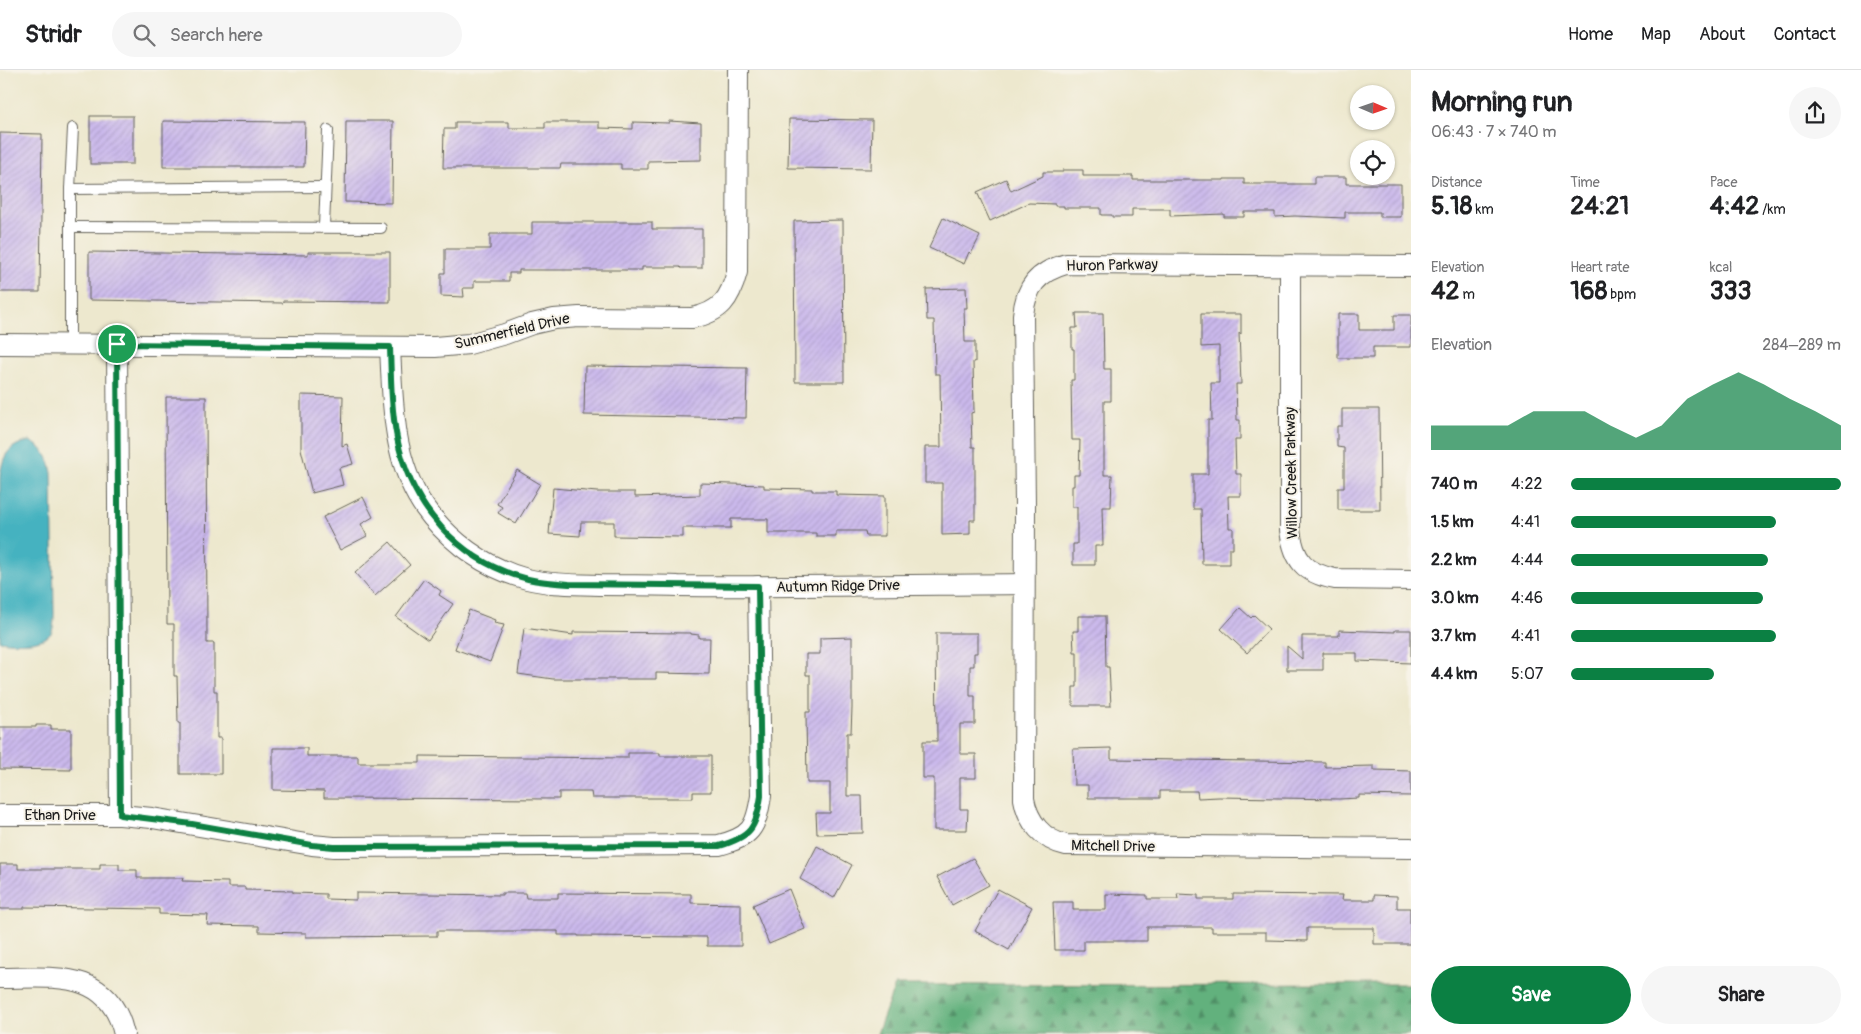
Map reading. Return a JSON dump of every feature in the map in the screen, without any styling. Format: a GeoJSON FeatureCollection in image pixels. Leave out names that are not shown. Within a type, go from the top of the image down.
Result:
{"type":"FeatureCollection","features":[{"type":"Feature","properties":{"kind":"street","name":"Summerfield Drive"},"geometry":{"type":"LineString","coordinates":[[0,344],[435,347],[469,344],[554,319],[579,317],[692,318],[705,316],[718,308],[727,299],[737,272],[738,70]]}},
{"type":"Feature","properties":{"kind":"street","name":"Huron Parkway"},"geometry":{"type":"LineString","coordinates":[[1024,584],[1023,315],[1026,297],[1032,284],[1043,274],[1066,264],[1411,266]]}},
{"type":"Feature","properties":{"kind":"street","name":"Willow Creek Parkway"},"geometry":{"type":"LineString","coordinates":[[1290,265],[1290,530],[1292,548],[1296,557],[1305,567],[1314,574],[1326,578],[1411,580]]}},
{"type":"Feature","properties":{"kind":"street"},"geometry":{"type":"LineString","coordinates":[[117,344],[120,815]]}},
{"type":"Feature","properties":{"kind":"street","name":"Autumn Ridge Drive"},"geometry":{"type":"LineString","coordinates":[[390,347],[393,414],[400,452],[409,480],[419,499],[431,517],[462,546],[479,558],[509,573],[528,579],[569,584],[758,586],[1024,584]]}},
{"type":"Feature","properties":{"kind":"street","name":"Mitchell Drive"},"geometry":{"type":"LineString","coordinates":[[1024,584],[1024,800],[1033,824],[1045,836],[1066,845],[1411,848]]}},
{"type":"Feature","properties":{"kind":"street","name":"Ethan Drive"},"geometry":{"type":"LineString","coordinates":[[0,815],[120,815],[160,819],[334,847],[719,846],[741,839],[749,833],[758,815],[761,796],[758,586]]}},
{"type":"Feature","properties":{"kind":"street"},"geometry":{"type":"LineString","coordinates":[[0,978],[67,978],[87,984],[98,990],[108,1001],[119,1018],[124,1034]]}},
{"type":"Feature","properties":{"kind":"lane"},"geometry":{"type":"LineString","coordinates":[[70,344],[70,189],[73,128]]}},
{"type":"Feature","properties":{"kind":"lane"},"geometry":{"type":"LineString","coordinates":[[324,227],[328,130]]}},
{"type":"Feature","properties":{"kind":"lane"},"geometry":{"type":"LineString","coordinates":[[70,189],[325,187]]}},
{"type":"Feature","properties":{"kind":"lane"},"geometry":{"type":"LineString","coordinates":[[70,227],[381,228]]}},
{"type":"Feature","properties":{"kind":"green space"},"geometry":{"type":"Polygon","coordinates":[[[1411,984],[1411,1034],[877,1034],[895,985],[1411,984]]]}},
{"type":"Feature","properties":{"kind":"water"},"geometry":{"type":"Polygon","coordinates":[[[30,441],[46,454],[52,473],[53,626],[51,633],[41,640],[27,642],[0,641],[1,470],[2,464],[11,449],[16,445],[30,441]]]}},
{"type":"Feature","properties":{"kind":"building"},"geometry":{"type":"Polygon","coordinates":[[[90,116],[133,116],[133,164],[90,164],[90,116]]]}},
{"type":"Feature","properties":{"kind":"building"},"geometry":{"type":"Polygon","coordinates":[[[789,119],[872,120],[871,169],[788,168],[789,119]]]}},
{"type":"Feature","properties":{"kind":"building"},"geometry":{"type":"Polygon","coordinates":[[[163,121],[305,122],[304,167],[163,167],[163,121]]]}},
{"type":"Feature","properties":{"kind":"building"},"geometry":{"type":"Polygon","coordinates":[[[346,121],[393,121],[392,203],[345,202],[346,121]]]}},
{"type":"Feature","properties":{"kind":"building"},"geometry":{"type":"Polygon","coordinates":[[[669,121],[701,123],[701,160],[648,161],[648,169],[621,169],[621,164],[561,164],[560,168],[443,168],[444,129],[455,129],[455,122],[509,122],[509,128],[545,128],[545,122],[599,122],[599,128],[633,129],[633,122],[669,123],[669,121]]]}},
{"type":"Feature","properties":{"kind":"building"},"geometry":{"type":"Polygon","coordinates":[[[0,133],[42,134],[40,292],[0,292],[0,133]]]}},
{"type":"Feature","properties":{"kind":"building"},"geometry":{"type":"Polygon","coordinates":[[[1063,170],[1083,170],[1083,176],[1133,176],[1133,180],[1244,179],[1244,184],[1314,184],[1314,177],[1346,177],[1346,184],[1350,185],[1401,184],[1401,217],[1380,217],[1380,212],[1345,212],[1345,218],[1275,217],[1275,212],[1244,212],[1244,217],[1224,217],[1224,214],[1170,216],[1170,209],[1132,209],[1132,217],[1112,217],[1112,215],[1101,215],[1101,208],[1064,208],[1064,206],[1055,206],[1055,204],[1029,203],[990,221],[977,192],[1006,179],[1011,191],[1043,176],[1043,172],[1063,172],[1063,170]]]}},
{"type":"Feature","properties":{"kind":"building"},"geometry":{"type":"Polygon","coordinates":[[[943,218],[980,236],[971,254],[969,252],[964,264],[929,248],[943,218]]]}},
{"type":"Feature","properties":{"kind":"building"},"geometry":{"type":"Polygon","coordinates":[[[843,220],[844,382],[795,382],[794,221],[843,220]]]}},
{"type":"Feature","properties":{"kind":"building"},"geometry":{"type":"Polygon","coordinates":[[[532,222],[652,222],[652,229],[702,229],[702,268],[642,267],[642,270],[519,270],[519,273],[509,273],[509,281],[474,281],[474,288],[463,288],[464,297],[441,296],[441,273],[445,273],[445,249],[490,249],[490,234],[532,234],[532,222]]]}},
{"type":"Feature","properties":{"kind":"building"},"geometry":{"type":"Polygon","coordinates":[[[89,252],[308,255],[308,252],[390,252],[390,302],[283,301],[283,303],[89,300],[89,252]]]}},
{"type":"Feature","properties":{"kind":"building"},"geometry":{"type":"Polygon","coordinates":[[[966,288],[967,308],[964,308],[965,342],[975,342],[975,362],[973,362],[974,412],[971,413],[972,447],[975,447],[975,520],[970,520],[970,534],[942,535],[942,483],[925,483],[925,447],[941,447],[940,374],[935,374],[934,320],[927,320],[926,289],[966,288]]]}},
{"type":"Feature","properties":{"kind":"building"},"geometry":{"type":"Polygon","coordinates":[[[1076,313],[1103,313],[1104,369],[1111,369],[1111,401],[1104,401],[1104,475],[1112,475],[1111,507],[1102,507],[1103,546],[1095,546],[1095,565],[1073,565],[1073,544],[1077,544],[1077,507],[1072,507],[1072,486],[1074,486],[1074,475],[1079,475],[1080,440],[1072,440],[1071,380],[1074,380],[1074,349],[1072,349],[1072,328],[1077,328],[1076,313]]]}},
{"type":"Feature","properties":{"kind":"building"},"geometry":{"type":"Polygon","coordinates":[[[1201,314],[1241,314],[1241,334],[1239,333],[1241,384],[1236,384],[1237,420],[1240,420],[1240,440],[1235,440],[1236,474],[1241,474],[1241,496],[1228,496],[1229,528],[1233,528],[1233,549],[1229,549],[1229,564],[1202,564],[1201,509],[1193,509],[1193,474],[1208,474],[1208,420],[1212,420],[1211,383],[1219,383],[1219,346],[1201,347],[1201,314]]]}},
{"type":"Feature","properties":{"kind":"building"},"geometry":{"type":"Polygon","coordinates":[[[1338,314],[1359,314],[1359,330],[1394,330],[1394,315],[1411,315],[1411,347],[1373,347],[1373,358],[1338,358],[1338,314]]]}},
{"type":"Feature","properties":{"kind":"building"},"geometry":{"type":"Polygon","coordinates":[[[585,366],[747,368],[746,418],[584,415],[585,366]]]}},
{"type":"Feature","properties":{"kind":"building"},"geometry":{"type":"Polygon","coordinates":[[[301,395],[343,396],[342,446],[347,444],[353,464],[339,468],[343,485],[312,493],[301,449],[301,395]]]}},
{"type":"Feature","properties":{"kind":"building"},"geometry":{"type":"Polygon","coordinates":[[[166,397],[206,397],[207,643],[214,643],[214,691],[217,691],[217,738],[221,738],[221,774],[180,774],[180,723],[178,723],[177,676],[174,676],[174,624],[167,624],[166,397]]]}},
{"type":"Feature","properties":{"kind":"building"},"geometry":{"type":"Polygon","coordinates":[[[1342,409],[1379,409],[1380,510],[1338,510],[1338,488],[1344,488],[1344,448],[1337,447],[1337,426],[1342,426],[1342,409]]]}},
{"type":"Feature","properties":{"kind":"building"},"geometry":{"type":"Polygon","coordinates":[[[517,470],[540,484],[516,524],[498,513],[502,507],[497,504],[517,470]]]}},
{"type":"Feature","properties":{"kind":"building"},"geometry":{"type":"Polygon","coordinates":[[[700,483],[764,485],[764,488],[836,491],[836,495],[885,496],[885,536],[866,536],[865,531],[836,531],[836,536],[816,536],[816,533],[768,533],[768,519],[731,519],[731,528],[683,528],[683,537],[614,536],[614,522],[581,522],[580,536],[549,534],[553,488],[597,492],[635,492],[635,497],[700,495],[700,483]]]}},
{"type":"Feature","properties":{"kind":"building"},"geometry":{"type":"Polygon","coordinates":[[[363,497],[373,517],[361,524],[367,536],[340,550],[323,517],[363,497]]]}},
{"type":"Feature","properties":{"kind":"building"},"geometry":{"type":"Polygon","coordinates":[[[390,542],[410,565],[375,596],[355,573],[390,542]]]}},
{"type":"Feature","properties":{"kind":"building"},"geometry":{"type":"Polygon","coordinates":[[[424,579],[441,591],[439,595],[453,604],[428,640],[396,617],[424,579]]]}},
{"type":"Feature","properties":{"kind":"building"},"geometry":{"type":"Polygon","coordinates":[[[1240,608],[1251,618],[1254,615],[1269,629],[1247,653],[1221,629],[1240,608]]]}},
{"type":"Feature","properties":{"kind":"building"},"geometry":{"type":"Polygon","coordinates":[[[469,610],[495,620],[494,623],[504,625],[490,662],[455,649],[469,610]]]}},
{"type":"Feature","properties":{"kind":"building"},"geometry":{"type":"Polygon","coordinates":[[[1078,616],[1105,616],[1106,667],[1109,667],[1111,706],[1073,706],[1073,687],[1077,687],[1077,652],[1074,652],[1073,631],[1078,631],[1078,616]]]}},
{"type":"Feature","properties":{"kind":"building"},"geometry":{"type":"Polygon","coordinates":[[[524,628],[573,635],[573,632],[691,633],[699,635],[699,638],[710,638],[709,674],[656,673],[656,679],[553,679],[518,674],[524,628]]]}},
{"type":"Feature","properties":{"kind":"building"},"geometry":{"type":"Polygon","coordinates":[[[1339,630],[1395,632],[1395,630],[1411,630],[1411,663],[1357,661],[1357,653],[1323,653],[1323,670],[1287,670],[1287,646],[1302,659],[1302,636],[1339,636],[1339,630]]]}},
{"type":"Feature","properties":{"kind":"building"},"geometry":{"type":"Polygon","coordinates":[[[936,633],[977,633],[977,653],[974,653],[974,666],[970,666],[970,696],[975,696],[975,724],[960,724],[960,754],[976,754],[976,778],[960,778],[960,809],[968,809],[967,830],[934,830],[934,778],[923,778],[923,741],[937,741],[936,633]]]}},
{"type":"Feature","properties":{"kind":"building"},"geometry":{"type":"Polygon","coordinates":[[[852,637],[852,708],[851,733],[847,733],[847,796],[862,796],[863,833],[817,834],[816,813],[830,813],[830,783],[807,783],[806,712],[810,712],[810,675],[806,675],[806,654],[820,654],[820,638],[852,637]]]}},
{"type":"Feature","properties":{"kind":"building"},"geometry":{"type":"Polygon","coordinates":[[[36,725],[51,725],[51,729],[71,729],[71,770],[0,769],[0,727],[36,727],[36,725]]]}},
{"type":"Feature","properties":{"kind":"building"},"geometry":{"type":"Polygon","coordinates":[[[273,748],[307,748],[307,756],[358,756],[358,763],[420,763],[420,756],[628,758],[628,753],[660,753],[660,756],[711,756],[711,792],[693,792],[693,798],[592,798],[591,792],[559,792],[559,799],[324,798],[324,791],[273,790],[273,748]]]}},
{"type":"Feature","properties":{"kind":"building"},"geometry":{"type":"Polygon","coordinates":[[[1111,748],[1111,759],[1325,762],[1325,767],[1374,766],[1374,770],[1411,771],[1411,796],[1359,795],[1359,798],[1339,799],[1198,798],[1197,791],[1160,791],[1160,798],[1088,798],[1088,785],[1074,785],[1073,749],[1111,748]]]}},
{"type":"Feature","properties":{"kind":"building"},"geometry":{"type":"Polygon","coordinates":[[[817,846],[852,865],[834,898],[800,879],[817,846]]]}},
{"type":"Feature","properties":{"kind":"building"},"geometry":{"type":"Polygon","coordinates":[[[973,858],[989,885],[952,905],[937,877],[973,858]]]}},
{"type":"Feature","properties":{"kind":"building"},"geometry":{"type":"Polygon","coordinates":[[[0,864],[18,864],[18,869],[100,869],[100,864],[119,864],[119,870],[137,870],[137,878],[183,878],[182,881],[228,882],[228,887],[245,887],[245,890],[326,894],[326,899],[356,900],[356,893],[502,895],[502,893],[525,893],[526,898],[558,898],[558,893],[691,894],[691,903],[741,904],[741,946],[707,946],[707,937],[578,936],[558,935],[558,931],[437,931],[437,936],[306,937],[306,933],[259,932],[259,926],[207,925],[208,915],[159,914],[159,909],[24,907],[24,909],[0,909],[0,864]]]}},
{"type":"Feature","properties":{"kind":"building"},"geometry":{"type":"Polygon","coordinates":[[[789,889],[805,929],[769,944],[753,905],[789,889]]]}},
{"type":"Feature","properties":{"kind":"building"},"geometry":{"type":"Polygon","coordinates":[[[998,889],[1032,907],[1009,950],[975,931],[998,889]]]}},
{"type":"Feature","properties":{"kind":"building"},"geometry":{"type":"Polygon","coordinates":[[[1106,894],[1147,895],[1147,899],[1178,899],[1177,894],[1198,895],[1198,899],[1233,899],[1233,894],[1343,895],[1342,900],[1374,900],[1374,895],[1397,896],[1397,908],[1410,908],[1410,944],[1374,944],[1374,928],[1307,928],[1307,941],[1266,940],[1266,932],[1212,932],[1212,927],[1147,927],[1147,941],[1084,941],[1084,950],[1055,950],[1053,902],[1073,902],[1073,910],[1106,910],[1106,894]]]}},
{"type":"Feature","properties":{"kind":"route"},"geometry":{"type":"LineString","coordinates":[[117,344],[390,347],[393,414],[402,460],[409,480],[431,517],[462,546],[479,558],[509,573],[528,579],[549,582],[569,584],[758,586],[761,796],[758,815],[749,833],[741,839],[719,846],[334,847],[152,818],[120,815],[117,344]]}}]}
